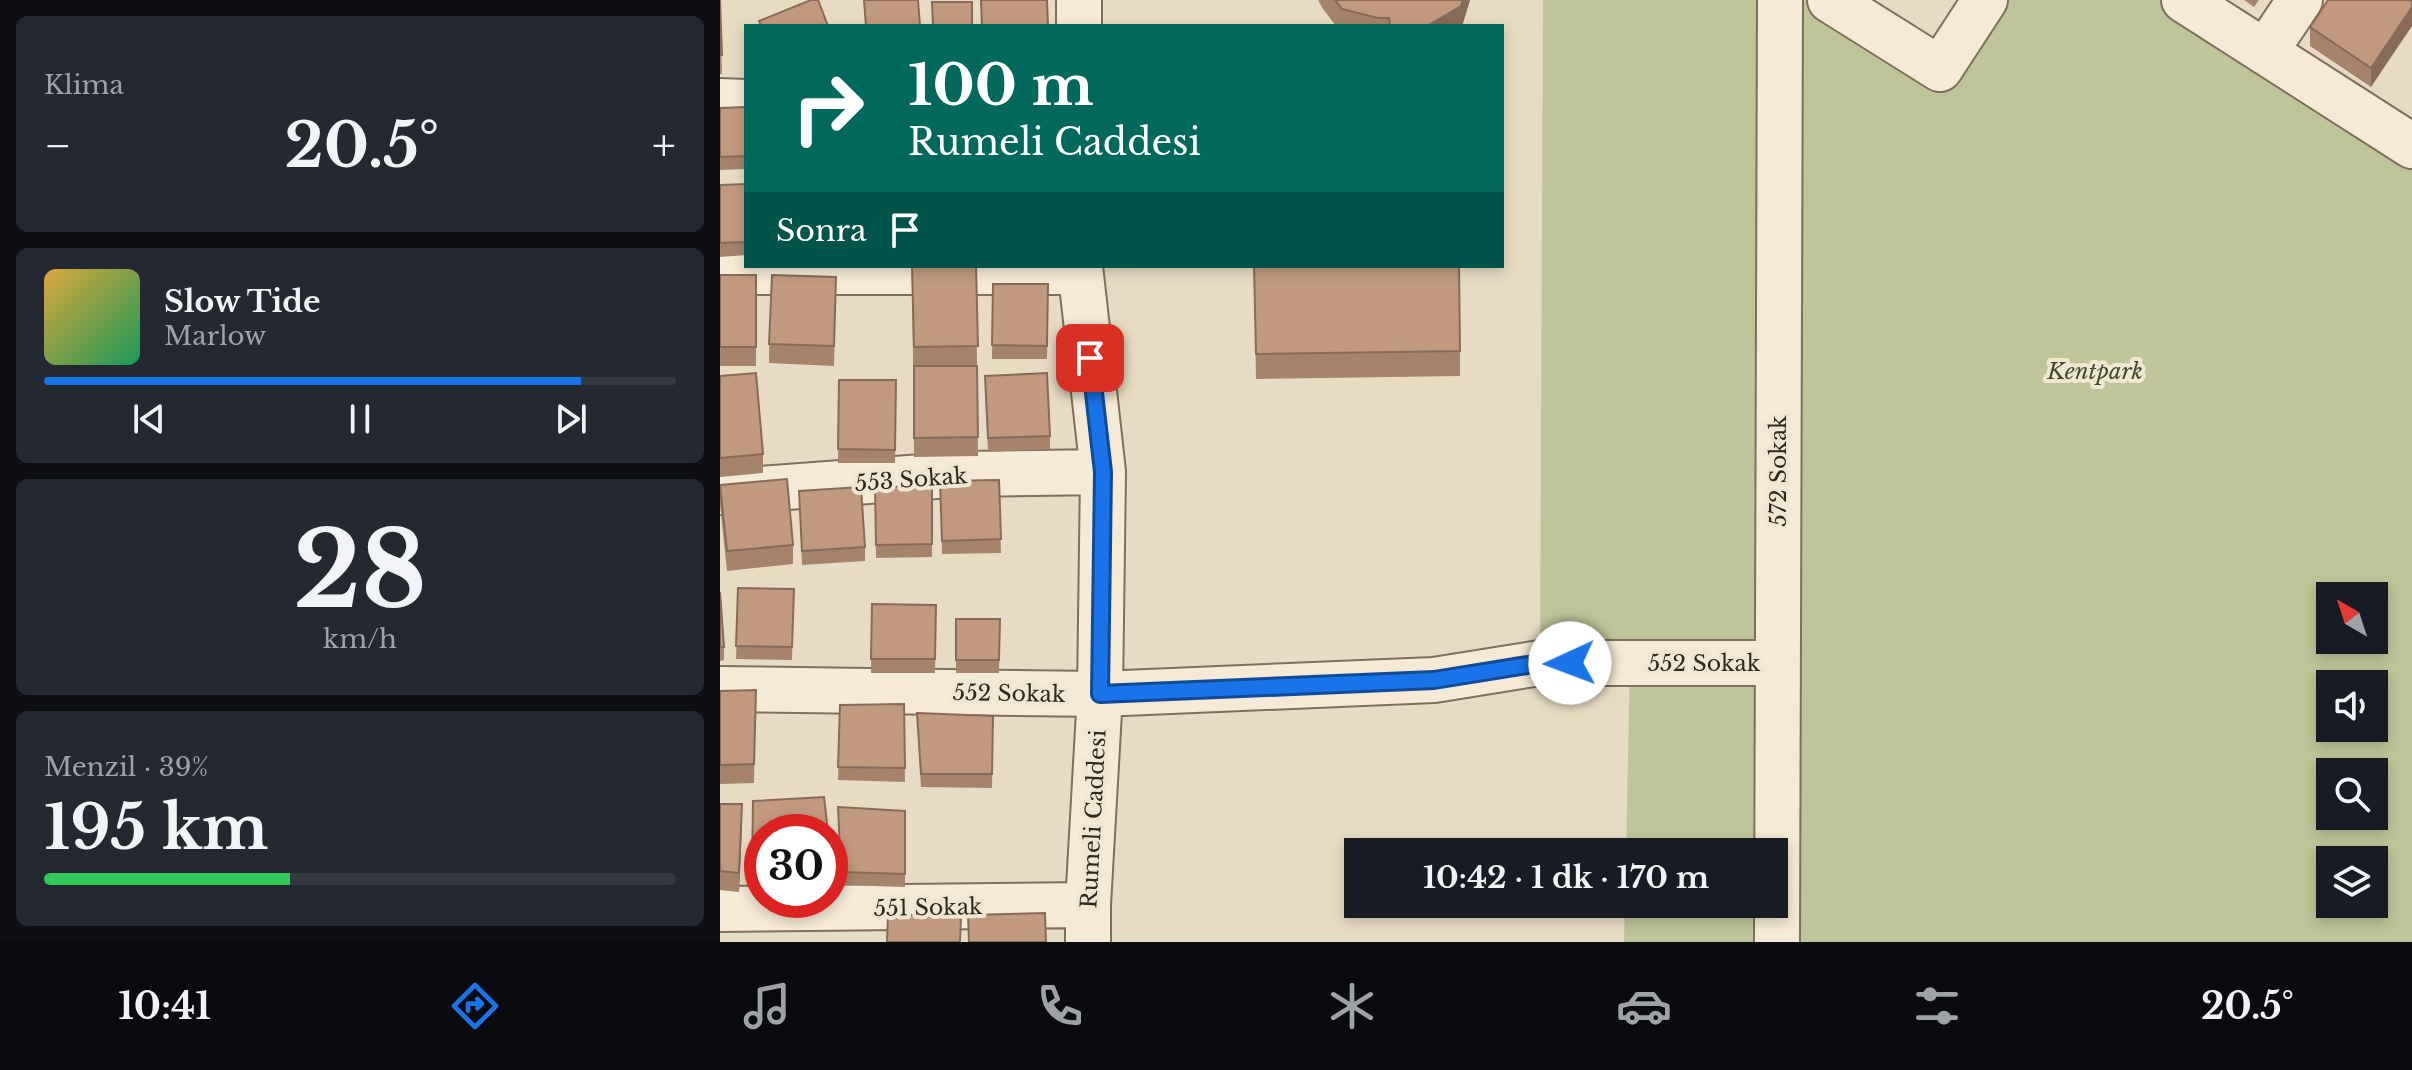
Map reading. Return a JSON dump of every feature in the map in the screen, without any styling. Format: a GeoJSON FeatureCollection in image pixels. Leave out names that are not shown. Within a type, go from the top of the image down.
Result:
{"type":"FeatureCollection","features":[{"type":"Feature","properties":{"kind":"street"},"geometry":{"type":"LineString","coordinates":[[1079,0],[1079,24]]}},
{"type":"Feature","properties":{"kind":"street","name":"572 Sokak"},"geometry":{"type":"LineString","coordinates":[[1777,942],[1780,0]]}},
{"type":"Feature","properties":{"kind":"street"},"geometry":{"type":"LineString","coordinates":[[1830,0],[1940,69],[1985,0]]}},
{"type":"Feature","properties":{"kind":"street"},"geometry":{"type":"LineString","coordinates":[[2184,0],[2412,146]]}},
{"type":"Feature","properties":{"kind":"street"},"geometry":{"type":"LineString","coordinates":[[2265,52],[2300,0]]}},
{"type":"Feature","properties":{"kind":"street"},"geometry":{"type":"LineString","coordinates":[[720,101],[744,102]]}},
{"type":"Feature","properties":{"kind":"street"},"geometry":{"type":"LineString","coordinates":[[720,272],[1080,269]]}},
{"type":"Feature","properties":{"kind":"street","name":"Rumeli Caddesi"},"geometry":{"type":"LineString","coordinates":[[1080,269],[1103,472],[1100,694],[1088,923]]}},
{"type":"Feature","properties":{"kind":"street","name":"553 Sokak"},"geometry":{"type":"LineString","coordinates":[[720,492],[963,474],[1103,472]]}},
{"type":"Feature","properties":{"kind":"street","name":"552 Sokak"},"geometry":{"type":"LineString","coordinates":[[720,689],[1100,694],[1434,680],[1540,663],[1777,663]]}},
{"type":"Feature","properties":{"kind":"street","name":"551 Sokak"},"geometry":{"type":"LineString","coordinates":[[720,909],[1088,923]]}},
{"type":"Feature","properties":{"kind":"green space","name":"Kentpark"},"geometry":{"type":"Polygon","coordinates":[[[1543,0],[1830,0],[1940,68],[1985,0],[2184,0],[2412,146],[2412,942],[1624,942],[1625,918],[1788,918],[1788,838],[1626,838],[1630,663],[1540,663],[1543,0]]]}},
{"type":"Feature","properties":{"kind":"building"},"geometry":{"type":"Polygon","coordinates":[[[720,0],[722,55],[720,55],[720,0]]]}},
{"type":"Feature","properties":{"kind":"building"},"geometry":{"type":"Polygon","coordinates":[[[818,0],[827,24],[760,24],[759,21],[818,0]]]}},
{"type":"Feature","properties":{"kind":"building"},"geometry":{"type":"Polygon","coordinates":[[[864,0],[918,0],[920,24],[866,24],[864,0]]]}},
{"type":"Feature","properties":{"kind":"building"},"geometry":{"type":"Polygon","coordinates":[[[981,0],[1047,0],[1048,24],[982,24],[981,0]]]}},
{"type":"Feature","properties":{"kind":"building"},"geometry":{"type":"Polygon","coordinates":[[[1335,0],[1463,0],[1461,6],[1430,24],[1390,24],[1389,18],[1342,9],[1335,0]]]}},
{"type":"Feature","properties":{"kind":"building"},"geometry":{"type":"Polygon","coordinates":[[[2328,0],[2412,0],[2412,7],[2371,68],[2310,27],[2328,0]]]}},
{"type":"Feature","properties":{"kind":"building"},"geometry":{"type":"Polygon","coordinates":[[[932,2],[972,2],[972,24],[933,24],[932,2]]]}},
{"type":"Feature","properties":{"kind":"building"},"geometry":{"type":"Polygon","coordinates":[[[744,107],[744,156],[720,157],[720,108],[744,107]]]}},
{"type":"Feature","properties":{"kind":"building"},"geometry":{"type":"Polygon","coordinates":[[[744,184],[744,242],[720,243],[720,185],[744,184]]]}},
{"type":"Feature","properties":{"kind":"building"},"geometry":{"type":"Polygon","coordinates":[[[912,268],[976,268],[978,346],[914,347],[912,268]]]}},
{"type":"Feature","properties":{"kind":"building"},"geometry":{"type":"Polygon","coordinates":[[[1254,268],[1459,268],[1460,351],[1256,354],[1254,268]]]}},
{"type":"Feature","properties":{"kind":"building"},"geometry":{"type":"Polygon","coordinates":[[[720,275],[756,275],[756,347],[720,347],[720,275]]]}},
{"type":"Feature","properties":{"kind":"building"},"geometry":{"type":"Polygon","coordinates":[[[772,275],[836,277],[834,346],[769,344],[772,275]]]}},
{"type":"Feature","properties":{"kind":"building"},"geometry":{"type":"Polygon","coordinates":[[[993,284],[1048,284],[1047,346],[992,345],[993,284]]]}},
{"type":"Feature","properties":{"kind":"building"},"geometry":{"type":"Polygon","coordinates":[[[914,366],[977,366],[978,437],[914,438],[914,366]]]}},
{"type":"Feature","properties":{"kind":"building"},"geometry":{"type":"Polygon","coordinates":[[[756,373],[763,454],[720,458],[720,376],[756,373]]]}},
{"type":"Feature","properties":{"kind":"building"},"geometry":{"type":"Polygon","coordinates":[[[1047,373],[1050,436],[988,438],[985,376],[1047,373]]]}},
{"type":"Feature","properties":{"kind":"building"},"geometry":{"type":"Polygon","coordinates":[[[839,380],[896,380],[895,450],[838,449],[839,380]]]}},
{"type":"Feature","properties":{"kind":"building"},"geometry":{"type":"Polygon","coordinates":[[[787,479],[793,545],[727,551],[720,485],[787,479]]]}},
{"type":"Feature","properties":{"kind":"building"},"geometry":{"type":"Polygon","coordinates":[[[999,480],[1001,539],[942,541],[940,481],[999,480]]]}},
{"type":"Feature","properties":{"kind":"building"},"geometry":{"type":"Polygon","coordinates":[[[932,486],[932,544],[876,545],[875,487],[932,486]]]}},
{"type":"Feature","properties":{"kind":"building"},"geometry":{"type":"Polygon","coordinates":[[[861,487],[865,547],[802,551],[799,491],[861,487]]]}},
{"type":"Feature","properties":{"kind":"building"},"geometry":{"type":"Polygon","coordinates":[[[738,588],[794,589],[792,647],[736,646],[738,588]]]}},
{"type":"Feature","properties":{"kind":"building"},"geometry":{"type":"Polygon","coordinates":[[[720,592],[724,647],[720,647],[720,592]]]}},
{"type":"Feature","properties":{"kind":"building"},"geometry":{"type":"Polygon","coordinates":[[[872,604],[936,605],[935,659],[871,659],[872,604]]]}},
{"type":"Feature","properties":{"kind":"building"},"geometry":{"type":"Polygon","coordinates":[[[956,619],[1000,619],[999,660],[956,660],[956,619]]]}},
{"type":"Feature","properties":{"kind":"building"},"geometry":{"type":"Polygon","coordinates":[[[756,690],[754,764],[720,765],[720,691],[756,690]]]}},
{"type":"Feature","properties":{"kind":"building"},"geometry":{"type":"Polygon","coordinates":[[[904,704],[905,768],[838,767],[840,705],[904,704]]]}},
{"type":"Feature","properties":{"kind":"building"},"geometry":{"type":"Polygon","coordinates":[[[917,713],[993,716],[992,774],[921,774],[917,713]]]}},
{"type":"Feature","properties":{"kind":"building"},"geometry":{"type":"Polygon","coordinates":[[[824,797],[826,814],[753,814],[753,801],[824,797]]]}},
{"type":"Feature","properties":{"kind":"building"},"geometry":{"type":"Polygon","coordinates":[[[720,804],[742,804],[739,873],[720,871],[720,804]]]}},
{"type":"Feature","properties":{"kind":"building"},"geometry":{"type":"Polygon","coordinates":[[[838,807],[905,811],[905,874],[848,872],[848,814],[838,814],[838,807]]]}},
{"type":"Feature","properties":{"kind":"building"},"geometry":{"type":"Polygon","coordinates":[[[1045,913],[1046,942],[969,942],[968,915],[1045,913]]]}},
{"type":"Feature","properties":{"kind":"building"},"geometry":{"type":"Polygon","coordinates":[[[888,914],[961,917],[960,942],[887,942],[888,914]]]}},
{"type":"Feature","properties":{"kind":"route"},"geometry":{"type":"LineString","coordinates":[[1090,358],[1103,472],[1100,694],[1434,680],[1540,663],[1570,663]]}}]}
